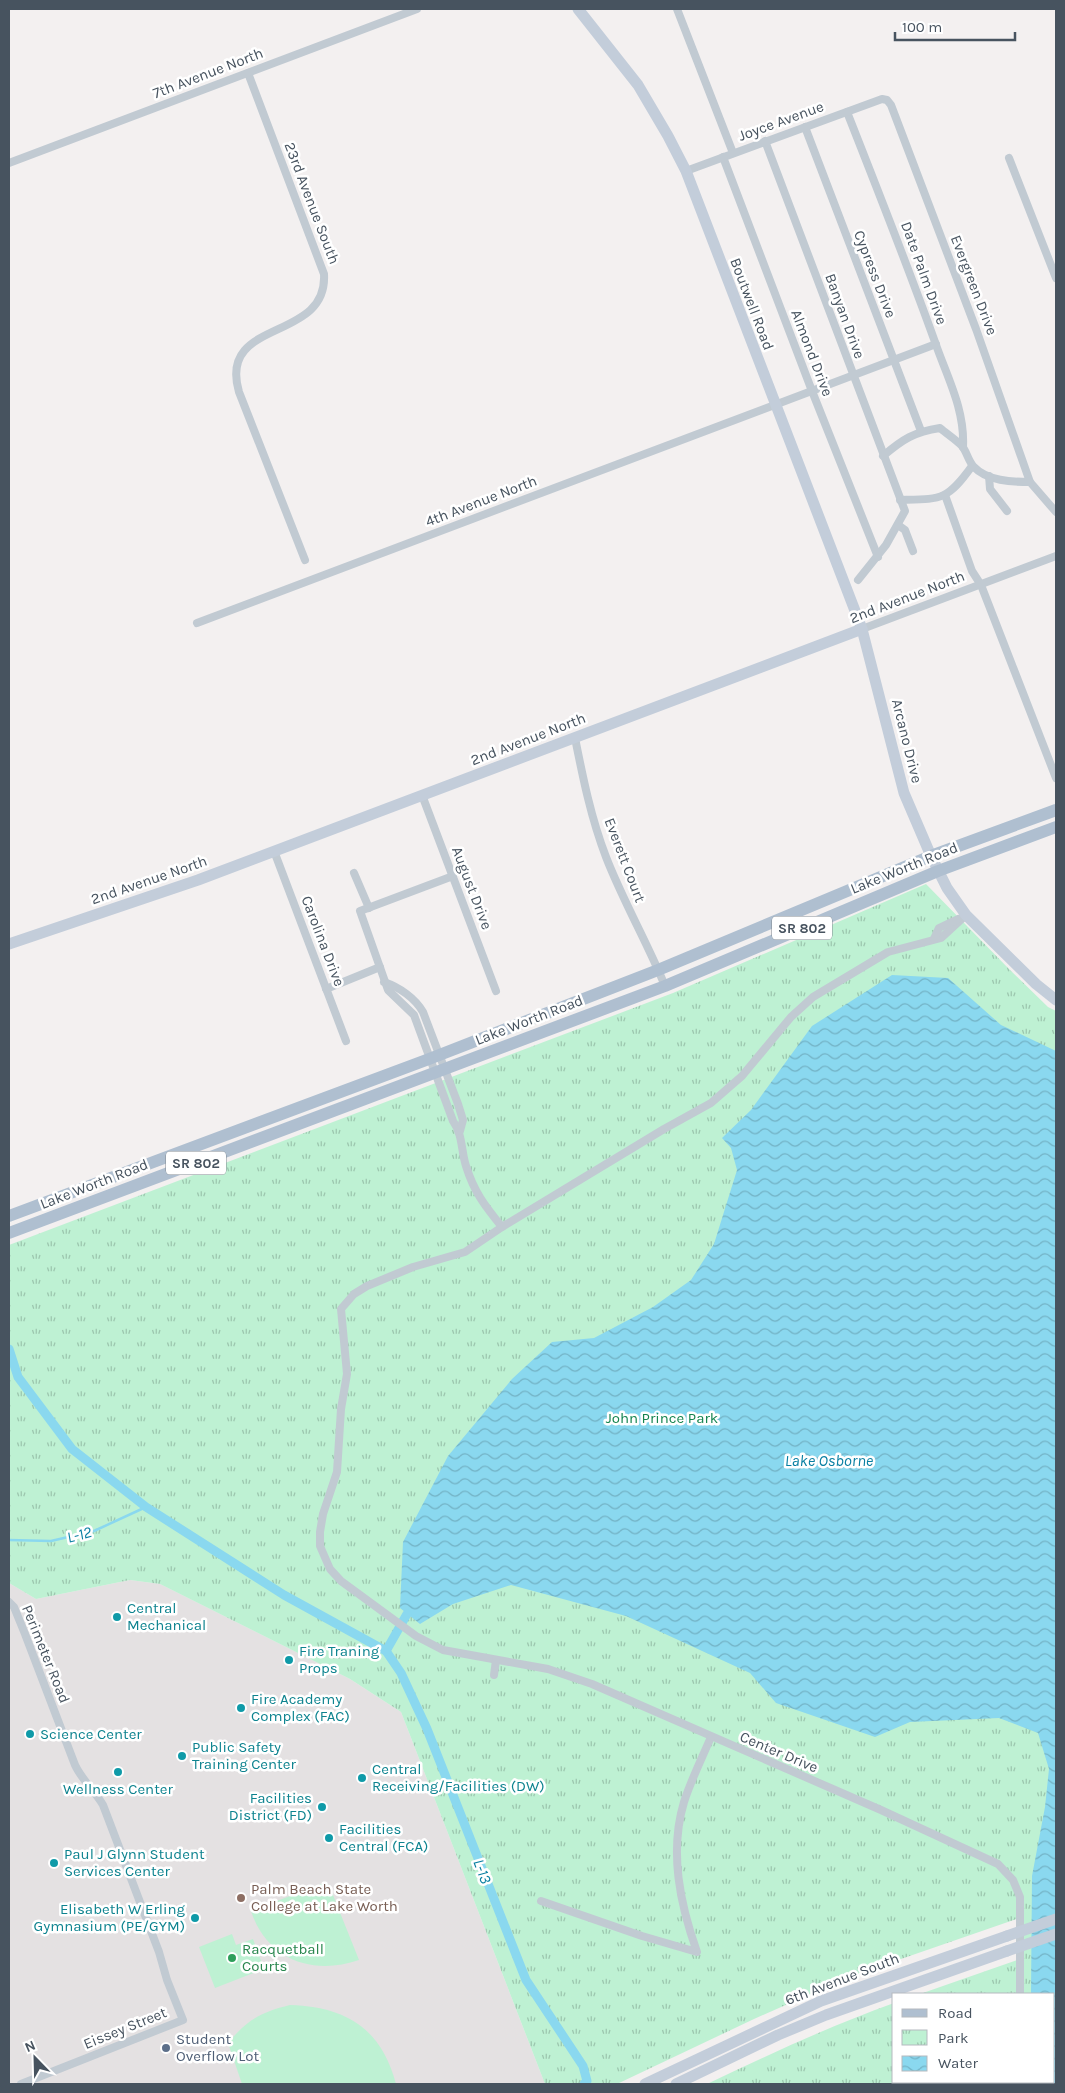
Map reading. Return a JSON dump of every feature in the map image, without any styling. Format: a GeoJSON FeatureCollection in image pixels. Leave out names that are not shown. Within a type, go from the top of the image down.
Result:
{"type":"FeatureCollection","features":[{"type":"Feature","properties":{"kind":"main road","name":"Lake Worth Road"},"geometry":{"type":"LineString","coordinates":[[9,1216],[434,1057],[658,970],[931,856],[1056,810]]}},
{"type":"Feature","properties":{"kind":"main road","name":"Lake Worth Road"},"geometry":{"type":"LineString","coordinates":[[9,1233],[665,986],[938,870],[1056,827]]}},
{"type":"Feature","properties":{"kind":"main road"},"geometry":{"type":"LineString","coordinates":[[52,1217],[64,1206],[101,1189],[113,1177]]}},
{"type":"Feature","properties":{"kind":"street","name":"7th Avenue North"},"geometry":{"type":"LineString","coordinates":[[9,163],[417,9]]}},
{"type":"Feature","properties":{"kind":"street","name":"Boutwell Road"},"geometry":{"type":"LineString","coordinates":[[578,9],[638,85],[668,136],[686,172],[862,629]]}},
{"type":"Feature","properties":{"kind":"street"},"geometry":{"type":"LineString","coordinates":[[677,9],[733,153]]}},
{"type":"Feature","properties":{"kind":"street","name":"23rd Avenue South"},"geometry":{"type":"LineString","coordinates":[[248,73],[324,274],[322,296],[313,310],[299,320],[259,338],[250,345],[240,359],[236,375],[240,392],[305,560]]}},
{"type":"Feature","properties":{"kind":"street","name":"Joyce Avenue"},"geometry":{"type":"LineString","coordinates":[[686,172],[882,99],[887,100]]}},
{"type":"Feature","properties":{"kind":"street","name":"Evergreen Drive"},"geometry":{"type":"LineString","coordinates":[[887,100],[891,105],[973,320],[1030,482]]}},
{"type":"Feature","properties":{"kind":"street","name":"Date Palm Drive"},"geometry":{"type":"LineString","coordinates":[[847,112],[954,390],[963,425],[963,447]]}},
{"type":"Feature","properties":{"kind":"street","name":"Cypress Drive"},"geometry":{"type":"LineString","coordinates":[[805,127],[920,431]]}},
{"type":"Feature","properties":{"kind":"street","name":"Banyan Drive"},"geometry":{"type":"LineString","coordinates":[[766,141],[900,500]]}},
{"type":"Feature","properties":{"kind":"street","name":"Almond Drive"},"geometry":{"type":"LineString","coordinates":[[723,157],[812,391],[878,557]]}},
{"type":"Feature","properties":{"kind":"street"},"geometry":{"type":"LineString","coordinates":[[1009,158],[1056,278]]}},
{"type":"Feature","properties":{"kind":"street","name":"4th Avenue North"},"geometry":{"type":"LineString","coordinates":[[197,623],[936,344]]}},
{"type":"Feature","properties":{"kind":"street"},"geometry":{"type":"LineString","coordinates":[[883,456],[900,442],[920,431],[940,428],[963,447],[972,466],[989,476],[1010,481],[1030,482],[1056,512]]}},
{"type":"Feature","properties":{"kind":"street"},"geometry":{"type":"LineString","coordinates":[[858,580],[878,557],[898,525],[905,511],[900,500],[926,500],[945,495],[960,484],[972,466]]}},
{"type":"Feature","properties":{"kind":"street"},"geometry":{"type":"LineString","coordinates":[[989,476],[988,481],[992,493],[1007,511]]}},
{"type":"Feature","properties":{"kind":"street"},"geometry":{"type":"LineString","coordinates":[[945,495],[972,571],[981,585],[1056,778]]}},
{"type":"Feature","properties":{"kind":"street"},"geometry":{"type":"LineString","coordinates":[[898,525],[905,530],[913,551]]}},
{"type":"Feature","properties":{"kind":"street","name":"2nd Avenue North"},"geometry":{"type":"LineString","coordinates":[[9,944],[198,880],[1056,556]]}},
{"type":"Feature","properties":{"kind":"street","name":"Arcano Drive"},"geometry":{"type":"LineString","coordinates":[[862,629],[904,793],[947,888],[966,915],[1036,984],[1056,1000]]}},
{"type":"Feature","properties":{"kind":"street","name":"Everett Court"},"geometry":{"type":"LineString","coordinates":[[575,738],[586,792],[606,855],[618,886],[648,944],[665,986]]}},
{"type":"Feature","properties":{"kind":"street","name":"August Drive"},"geometry":{"type":"LineString","coordinates":[[422,795],[496,991]]}},
{"type":"Feature","properties":{"kind":"street","name":"Carolina Drive"},"geometry":{"type":"LineString","coordinates":[[274,851],[346,1041]]}},
{"type":"Feature","properties":{"kind":"street"},"geometry":{"type":"LineString","coordinates":[[354,873],[369,908]]}},
{"type":"Feature","properties":{"kind":"street"},"geometry":{"type":"LineString","coordinates":[[453,876],[360,911],[384,982],[394,997],[414,1015],[463,1120],[460,1131],[465,1164],[473,1187],[480,1199],[502,1226],[711,1103],[742,1076],[791,1017],[813,997],[888,952],[934,939],[939,928],[966,915]]}},
{"type":"Feature","properties":{"kind":"street"},"geometry":{"type":"LineString","coordinates":[[326,989],[380,967]]}},
{"type":"Feature","properties":{"kind":"street"},"geometry":{"type":"LineString","coordinates":[[434,1057],[440,1071],[453,1121],[460,1131]]}},
{"type":"Feature","properties":{"kind":"street","name":"Center Drive"},"geometry":{"type":"LineString","coordinates":[[502,1226],[465,1252],[413,1267],[367,1286],[347,1301],[342,1309],[347,1374],[341,1408],[337,1472],[323,1514],[320,1546],[330,1569],[341,1581],[416,1636],[443,1650],[548,1669],[592,1684],[881,1810],[998,1864],[1013,1880],[1020,1898],[1020,1993]]}},
{"type":"Feature","properties":{"kind":"street","name":"Perimeter Road"},"geometry":{"type":"LineString","coordinates":[[9,1602],[14,1606],[75,1765],[82,1779],[97,1795],[103,1805],[183,2020]]}},
{"type":"Feature","properties":{"kind":"street"},"geometry":{"type":"LineString","coordinates":[[494,1675],[496,1660]]}},
{"type":"Feature","properties":{"kind":"street"},"geometry":{"type":"LineString","coordinates":[[541,1900],[642,1936],[697,1952],[687,1924],[676,1867],[677,1834],[684,1801],[711,1737]]}},
{"type":"Feature","properties":{"kind":"street","name":"6th Avenue South"},"geometry":{"type":"LineString","coordinates":[[645,2084],[821,2001],[1056,1919]]}},
{"type":"Feature","properties":{"kind":"street","name":"6th Avenue South"},"geometry":{"type":"LineString","coordinates":[[676,2084],[778,2035],[826,2015],[1056,1934]]}},
{"type":"Feature","properties":{"kind":"street","name":"Eissey Street"},"geometry":{"type":"LineString","coordinates":[[21,2084],[183,2020]]}},
{"type":"Feature","properties":{"kind":"shaded area","name":"Palm Beach State College at Lake Worth"},"geometry":{"type":"Polygon","coordinates":[[[130,1580],[160,1584],[350,1679],[401,1712],[545,2084],[9,2084],[9,1583],[36,1599],[130,1580]]]}},
{"type":"Feature","properties":{"kind":"green space","name":"John Prince Park"},"geometry":{"type":"Polygon","coordinates":[[[926,884],[1009,969],[1048,1007],[1056,1011],[1056,2084],[707,2084],[823,2031],[892,2004],[892,2083],[1055,2083],[1055,1993],[923,1993],[1020,1959],[1022,1917],[849,1977],[754,2019],[617,2084],[545,2084],[401,1712],[350,1679],[160,1584],[130,1580],[36,1599],[9,1583],[9,1245],[673,993],[926,884]]]}},
{"type":"Feature","properties":{"kind":"green space"},"geometry":{"type":"Polygon","coordinates":[[[324,1883],[329,1885],[359,1960],[325,1966],[294,1960],[268,1942],[258,1928],[251,1911],[324,1883]]]}},
{"type":"Feature","properties":{"kind":"green space","name":"Racquetball Courts"},"geometry":{"type":"Polygon","coordinates":[[[232,1934],[236,1945],[253,1939],[264,1969],[215,1988],[199,1947],[232,1934]]]}},
{"type":"Feature","properties":{"kind":"green space"},"geometry":{"type":"Polygon","coordinates":[[[290,2005],[328,2010],[358,2024],[371,2035],[381,2048],[396,2084],[242,2084],[228,2043],[255,2018],[290,2005]]]}},
{"type":"Feature","properties":{"kind":"water","name":"Lake Osborne"},"geometry":{"type":"Polygon","coordinates":[[[892,975],[948,978],[1001,1025],[1056,1051],[1056,2084],[1005,2084],[1055,2083],[1055,1993],[1031,1993],[1032,1876],[1045,1807],[1049,1769],[1038,1733],[999,1718],[910,1722],[875,1737],[776,1703],[750,1673],[626,1616],[511,1585],[453,1604],[420,1624],[400,1608],[403,1542],[448,1456],[512,1379],[552,1342],[594,1338],[653,1307],[691,1280],[714,1244],[737,1170],[731,1148],[722,1138],[751,1110],[812,1026],[892,975]]]}},
{"type":"Feature","properties":{"kind":"waterway","name":"L-13"},"geometry":{"type":"LineString","coordinates":[[9,1349],[18,1377],[72,1449],[146,1507],[284,1595],[386,1651],[401,1673],[427,1729],[526,1980],[583,2066],[587,2081],[584,2084]]}},
{"type":"Feature","properties":{"kind":"waterway","name":"L-12"},"geometry":{"type":"LineString","coordinates":[[9,1540],[51,1541],[94,1531],[146,1507]]}},
{"type":"Feature","properties":{"kind":"waterway"},"geometry":{"type":"LineString","coordinates":[[386,1651],[407,1614]]}},
{"type":"Feature","properties":{"kind":"place","name":"Central Mechanical"},"geometry":{"type":"Point","coordinates":[117,1617]}},
{"type":"Feature","properties":{"kind":"place","name":"Fire Traning Props"},"geometry":{"type":"Point","coordinates":[289,1660]}},
{"type":"Feature","properties":{"kind":"place","name":"Fire Academy Complex (FAC)"},"geometry":{"type":"Point","coordinates":[241,1708]}},
{"type":"Feature","properties":{"kind":"place","name":"Science Center"},"geometry":{"type":"Point","coordinates":[30,1734]}},
{"type":"Feature","properties":{"kind":"place","name":"Public Safety Training Center"},"geometry":{"type":"Point","coordinates":[182,1756]}},
{"type":"Feature","properties":{"kind":"place","name":"Wellness Center"},"geometry":{"type":"Point","coordinates":[118,1772]}},
{"type":"Feature","properties":{"kind":"place","name":"Central Receiving/Facilities (DW)"},"geometry":{"type":"Point","coordinates":[362,1778]}},
{"type":"Feature","properties":{"kind":"place","name":"Facilities District (FD)"},"geometry":{"type":"Point","coordinates":[322,1807]}},
{"type":"Feature","properties":{"kind":"place","name":"Facilities Central (FCA)"},"geometry":{"type":"Point","coordinates":[329,1838]}},
{"type":"Feature","properties":{"kind":"place","name":"Paul J Glynn Student Services Center"},"geometry":{"type":"Point","coordinates":[54,1863]}},
{"type":"Feature","properties":{"kind":"place","name":"Palm Beach State College at Lake Worth"},"geometry":{"type":"Point","coordinates":[241,1898]}},
{"type":"Feature","properties":{"kind":"place","name":"Elisabeth W Erling Gymnasium (PE/GYM)"},"geometry":{"type":"Point","coordinates":[195,1918]}},
{"type":"Feature","properties":{"kind":"place","name":"Racquetball Courts"},"geometry":{"type":"Point","coordinates":[232,1958]}},
{"type":"Feature","properties":{"kind":"place","name":"Student Overflow Lot"},"geometry":{"type":"Point","coordinates":[166,2048]}}]}
